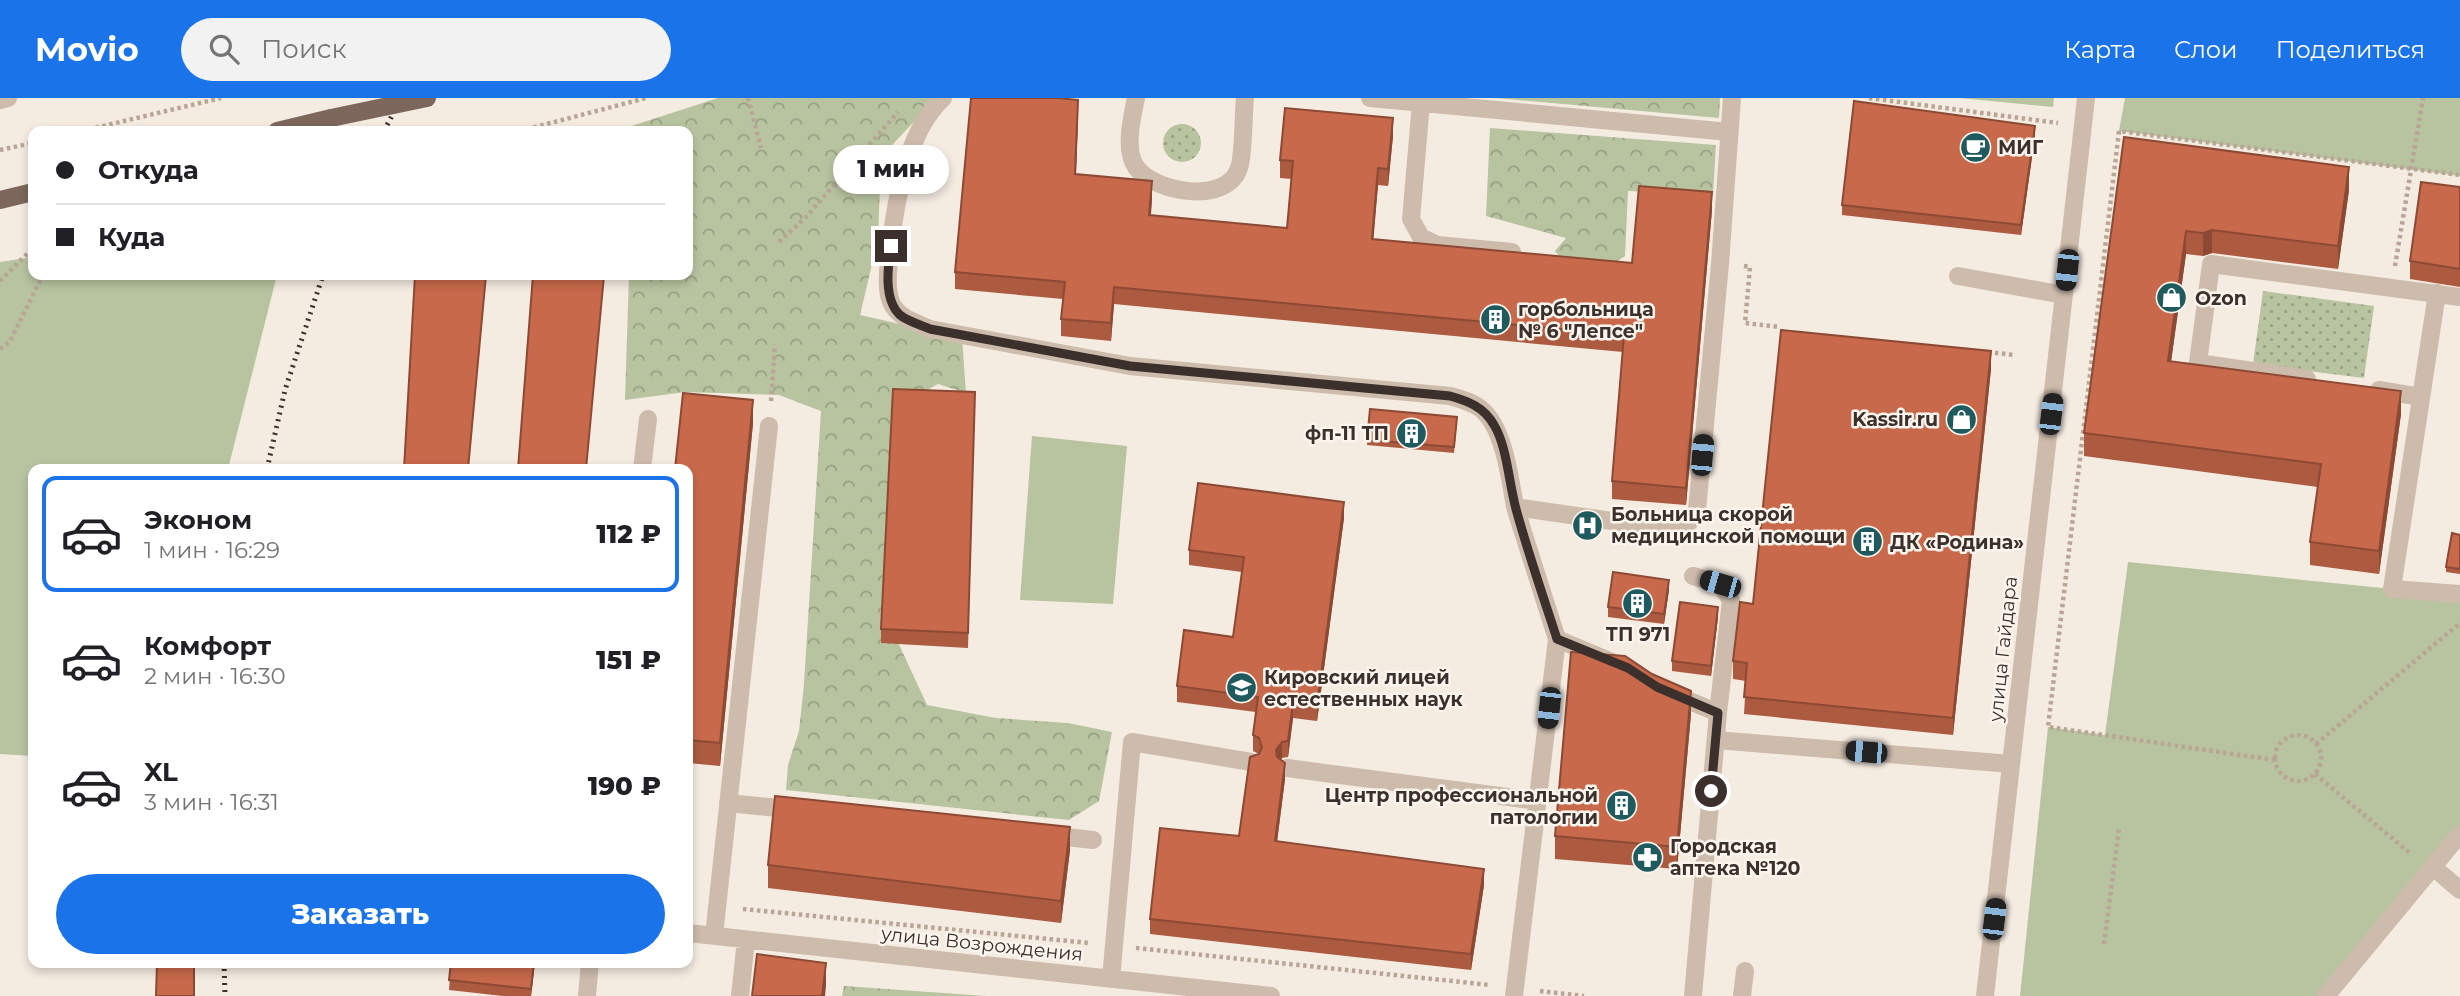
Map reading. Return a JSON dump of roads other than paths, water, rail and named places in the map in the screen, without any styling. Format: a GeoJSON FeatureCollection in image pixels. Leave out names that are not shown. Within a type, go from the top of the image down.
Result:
{"type":"FeatureCollection","features":[{"type":"Feature","properties":{"kind":"main road"},"geometry":{"type":"LineString","coordinates":[[298,126],[427,98]]}},
{"type":"Feature","properties":{"kind":"main road"},"geometry":{"type":"LineString","coordinates":[[0,200],[28,193]]}},
{"type":"Feature","properties":{"kind":"street"},"geometry":{"type":"LineString","coordinates":[[0,100],[8,98]]}},
{"type":"Feature","properties":{"kind":"street"},"geometry":{"type":"LineString","coordinates":[[943,98],[929,116],[911,149],[896,198],[888,270],[890,300],[900,315],[930,329],[1130,366],[1450,396],[1482,409],[1495,426],[1516,507],[1557,639],[1514,996]]}},
{"type":"Feature","properties":{"kind":"street"},"geometry":{"type":"LineString","coordinates":[[1136,98],[1130,149],[1135,166],[1148,179],[1178,191],[1219,189],[1233,179],[1239,169],[1245,98]]}},
{"type":"Feature","properties":{"kind":"street"},"geometry":{"type":"LineString","coordinates":[[1370,98],[1729,132]]}},
{"type":"Feature","properties":{"kind":"street"},"geometry":{"type":"LineString","coordinates":[[1516,507],[1668,529],[1681,528],[1693,520],[1698,510],[1732,98]]}},
{"type":"Feature","properties":{"kind":"street","name":"улица Гайдара"},"geometry":{"type":"LineString","coordinates":[[1985,996],[2086,98]]}},
{"type":"Feature","properties":{"kind":"street"},"geometry":{"type":"LineString","coordinates":[[1421,103],[1411,219],[1420,237],[1437,245],[1512,251]]}},
{"type":"Feature","properties":{"kind":"street"},"geometry":{"type":"LineString","coordinates":[[2329,383],[2198,363],[2211,264],[2460,296]]}},
{"type":"Feature","properties":{"kind":"street"},"geometry":{"type":"LineString","coordinates":[[1958,276],[2064,295]]}},
{"type":"Feature","properties":{"kind":"street"},"geometry":{"type":"LineString","coordinates":[[2437,293],[2392,589],[2460,594]]}},
{"type":"Feature","properties":{"kind":"street"},"geometry":{"type":"LineString","coordinates":[[2356,387],[2421,397]]}},
{"type":"Feature","properties":{"kind":"street"},"geometry":{"type":"LineString","coordinates":[[643,464],[648,419]]}},
{"type":"Feature","properties":{"kind":"street"},"geometry":{"type":"LineString","coordinates":[[714,936],[769,426]]}},
{"type":"Feature","properties":{"kind":"street"},"geometry":{"type":"LineString","coordinates":[[1693,576],[1720,584],[1731,600],[1718,713],[1693,996]]}},
{"type":"Feature","properties":{"kind":"street"},"geometry":{"type":"LineString","coordinates":[[1557,639],[1628,668]]}},
{"type":"Feature","properties":{"kind":"street"},"geometry":{"type":"LineString","coordinates":[[1657,687],[1718,713]]}},
{"type":"Feature","properties":{"kind":"street"},"geometry":{"type":"LineString","coordinates":[[1716,740],[1942,767],[2011,764]]}},
{"type":"Feature","properties":{"kind":"street"},"geometry":{"type":"LineString","coordinates":[[1111,979],[1132,742],[1251,762]]}},
{"type":"Feature","properties":{"kind":"street"},"geometry":{"type":"LineString","coordinates":[[1286,768],[1538,801]]}},
{"type":"Feature","properties":{"kind":"street"},"geometry":{"type":"LineString","coordinates":[[728,803],[810,812]]}},
{"type":"Feature","properties":{"kind":"street"},"geometry":{"type":"LineString","coordinates":[[1026,833],[1093,840]]}},
{"type":"Feature","properties":{"kind":"street"},"geometry":{"type":"LineString","coordinates":[[2326,996],[2460,834]]}},
{"type":"Feature","properties":{"kind":"street"},"geometry":{"type":"LineString","coordinates":[[2431,869],[2460,890]]}},
{"type":"Feature","properties":{"kind":"street","name":"улица Возрождения"},"geometry":{"type":"LineString","coordinates":[[693,934],[1263,996]]}},
{"type":"Feature","properties":{"kind":"street"},"geometry":{"type":"LineString","coordinates":[[740,996],[746,940]]}},
{"type":"Feature","properties":{"kind":"street"},"geometry":{"type":"LineString","coordinates":[[587,996],[589,968]]}},
{"type":"Feature","properties":{"kind":"street"},"geometry":{"type":"LineString","coordinates":[[1742,996],[1745,971]]}},
{"type":"Feature","properties":{"kind":"railway"},"geometry":{"type":"LineString","coordinates":[[387,126],[401,98]]}},
{"type":"Feature","properties":{"kind":"railway"},"geometry":{"type":"LineString","coordinates":[[268,464],[285,390],[321,280]]}},
{"type":"Feature","properties":{"kind":"railway"},"geometry":{"type":"LineString","coordinates":[[224,968],[225,996]]}},
{"type":"Feature","properties":{"kind":"place","name":"МИГ"},"geometry":{"type":"Point","coordinates":[1975,147]}},
{"type":"Feature","properties":{"kind":"place","name":"Ozon"},"geometry":{"type":"Point","coordinates":[2172,298]}},
{"type":"Feature","properties":{"kind":"place","name":"горбольница № 6 \"Лепсе\""},"geometry":{"type":"Point","coordinates":[1495,320]}},
{"type":"Feature","properties":{"kind":"place","name":"Kassir.ru"},"geometry":{"type":"Point","coordinates":[1961,419]}},
{"type":"Feature","properties":{"kind":"place","name":"фп-11 ТП"},"geometry":{"type":"Point","coordinates":[1412,433]}},
{"type":"Feature","properties":{"kind":"place","name":"Больница скорой медицинской помощи"},"geometry":{"type":"Point","coordinates":[1588,525]}},
{"type":"Feature","properties":{"kind":"place","name":"ДК «Родина»"},"geometry":{"type":"Point","coordinates":[1867,542]}},
{"type":"Feature","properties":{"kind":"place","name":"ТП 971"},"geometry":{"type":"Point","coordinates":[1638,603]}},
{"type":"Feature","properties":{"kind":"place","name":"Кировский лицей естественных наук"},"geometry":{"type":"Point","coordinates":[1241,688]}},
{"type":"Feature","properties":{"kind":"place","name":"Центр профессиональной патологии"},"geometry":{"type":"Point","coordinates":[1621,806]}},
{"type":"Feature","properties":{"kind":"place","name":"Городская аптека №120"},"geometry":{"type":"Point","coordinates":[1647,857]}}]}
